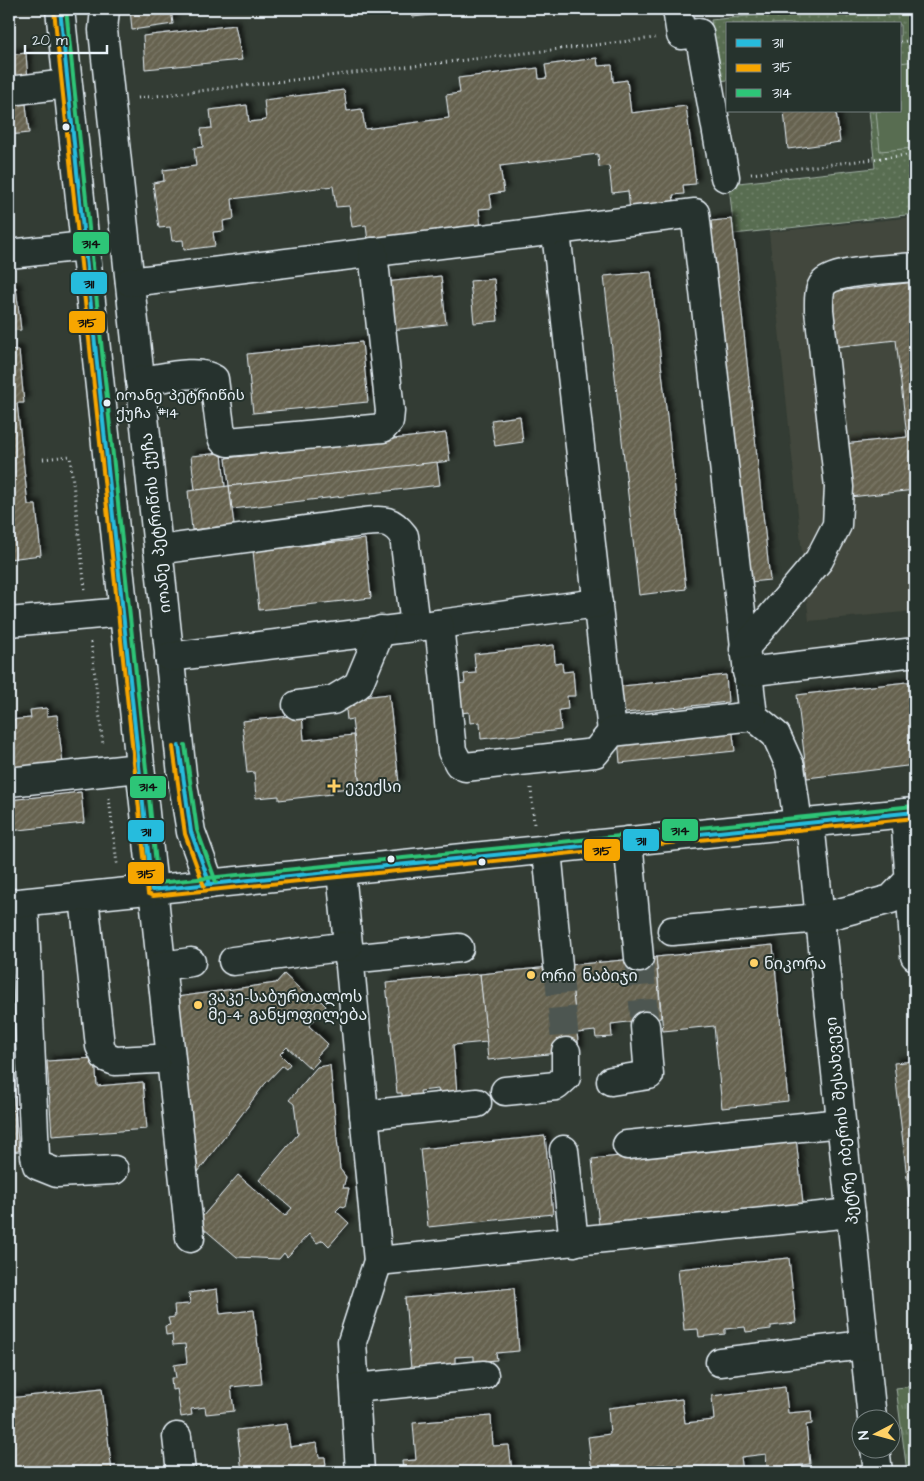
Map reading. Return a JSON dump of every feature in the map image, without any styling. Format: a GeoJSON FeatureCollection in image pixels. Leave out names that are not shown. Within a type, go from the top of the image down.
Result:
{"type":"FeatureCollection","features":[{"type":"Feature","properties":{"kind":"street"},"geometry":{"type":"LineString","coordinates":[[81,9],[73,10],[61,21],[190,1238]]}},
{"type":"Feature","properties":{"kind":"street"},"geometry":{"type":"LineString","coordinates":[[678,9],[681,35],[699,33],[725,177]]}},
{"type":"Feature","properties":{"kind":"street","name":"იოანე პეტრიწის ქუჩა"},"geometry":{"type":"LineString","coordinates":[[99,16],[111,101],[183,784],[191,832],[210,884]]}},
{"type":"Feature","properties":{"kind":"street"},"geometry":{"type":"LineString","coordinates":[[9,91],[67,84]]}},
{"type":"Feature","properties":{"kind":"street"},"geometry":{"type":"LineString","coordinates":[[91,310],[131,294],[373,252],[556,232],[696,213],[753,716],[612,732],[595,753],[465,767],[456,759],[452,751],[427,625],[404,536],[395,524],[382,521],[364,522],[158,550]]}},
{"type":"Feature","properties":{"kind":"street"},"geometry":{"type":"LineString","coordinates":[[556,232],[612,732]]}},
{"type":"Feature","properties":{"kind":"street"},"geometry":{"type":"LineString","coordinates":[[9,254],[85,246]]}},
{"type":"Feature","properties":{"kind":"street"},"geometry":{"type":"LineString","coordinates":[[140,381],[207,374],[214,379],[221,434],[223,440],[228,442],[383,428],[389,421],[390,411],[373,252]]}},
{"type":"Feature","properties":{"kind":"street"},"geometry":{"type":"LineString","coordinates":[[746,661],[819,560],[837,525],[839,487],[819,310],[824,283],[838,276],[915,267]]}},
{"type":"Feature","properties":{"kind":"street"},"geometry":{"type":"LineString","coordinates":[[169,657],[598,603]]}},
{"type":"Feature","properties":{"kind":"street"},"geometry":{"type":"LineString","coordinates":[[9,622],[123,612]]}},
{"type":"Feature","properties":{"kind":"street"},"geometry":{"type":"LineString","coordinates":[[297,705],[333,700],[358,685],[381,630]]}},
{"type":"Feature","properties":{"kind":"street"},"geometry":{"type":"LineString","coordinates":[[746,661],[915,652]]}},
{"type":"Feature","properties":{"kind":"street","name":"პეტრე იბერის შესახვევი"},"geometry":{"type":"LineString","coordinates":[[753,716],[776,735],[790,766],[804,824],[820,918],[871,1408]]}},
{"type":"Feature","properties":{"kind":"street"},"geometry":{"type":"LineString","coordinates":[[9,782],[140,768]]}},
{"type":"Feature","properties":{"kind":"street"},"geometry":{"type":"LineString","coordinates":[[114,1170],[57,1173],[37,1164],[16,904],[341,871],[541,840],[628,841],[910,813],[909,880],[915,956]]}},
{"type":"Feature","properties":{"kind":"street"},"geometry":{"type":"LineString","coordinates":[[541,840],[558,966]]}},
{"type":"Feature","properties":{"kind":"street"},"geometry":{"type":"LineString","coordinates":[[628,841],[639,958]]}},
{"type":"Feature","properties":{"kind":"street"},"geometry":{"type":"LineString","coordinates":[[341,871],[378,1261],[352,1342],[360,1472]]}},
{"type":"Feature","properties":{"kind":"street"},"geometry":{"type":"LineString","coordinates":[[672,931],[820,918],[891,899],[909,880]]}},
{"type":"Feature","properties":{"kind":"street"},"geometry":{"type":"LineString","coordinates":[[84,897],[100,1046],[105,1057],[115,1061],[156,1059]]}},
{"type":"Feature","properties":{"kind":"street"},"geometry":{"type":"LineString","coordinates":[[233,961],[459,948]]}},
{"type":"Feature","properties":{"kind":"street"},"geometry":{"type":"LineString","coordinates":[[161,966],[191,962]]}},
{"type":"Feature","properties":{"kind":"street"},"geometry":{"type":"LineString","coordinates":[[611,1081],[649,1075],[645,1026]]}},
{"type":"Feature","properties":{"kind":"street"},"geometry":{"type":"LineString","coordinates":[[505,1091],[556,1086],[566,1077],[566,1052]]}},
{"type":"Feature","properties":{"kind":"street"},"geometry":{"type":"LineString","coordinates":[[364,1115],[477,1102]]}},
{"type":"Feature","properties":{"kind":"street"},"geometry":{"type":"LineString","coordinates":[[726,1119],[840,1115]]}},
{"type":"Feature","properties":{"kind":"street"},"geometry":{"type":"LineString","coordinates":[[627,1145],[840,1115]]}},
{"type":"Feature","properties":{"kind":"street"},"geometry":{"type":"LineString","coordinates":[[564,1150],[574,1242]]}},
{"type":"Feature","properties":{"kind":"street"},"geometry":{"type":"LineString","coordinates":[[378,1261],[851,1213]]}},
{"type":"Feature","properties":{"kind":"street"},"geometry":{"type":"LineString","coordinates":[[720,1362],[864,1345]]}},
{"type":"Feature","properties":{"kind":"street"},"geometry":{"type":"LineString","coordinates":[[355,1388],[484,1375]]}},
{"type":"Feature","properties":{"kind":"street"},"geometry":{"type":"LineString","coordinates":[[177,1437],[181,1472]]}},
{"type":"Feature","properties":{"kind":"street"},"geometry":{"type":"LineString","coordinates":[[876,1458],[878,1472]]}},
{"type":"Feature","properties":{"kind":"path"},"geometry":{"type":"LineString","coordinates":[[111,101],[681,35]]}},
{"type":"Feature","properties":{"kind":"path"},"geometry":{"type":"LineString","coordinates":[[902,42],[915,40]]}},
{"type":"Feature","properties":{"kind":"path"},"geometry":{"type":"LineString","coordinates":[[725,177],[915,154]]}},
{"type":"Feature","properties":{"kind":"path"},"geometry":{"type":"LineString","coordinates":[[43,460],[70,456],[117,864],[149,862]]}},
{"type":"Feature","properties":{"kind":"path"},"geometry":{"type":"LineString","coordinates":[[528,760],[541,840]]}},
{"type":"Feature","properties":{"kind":"shaded area"},"geometry":{"type":"Polygon","coordinates":[[[915,217],[915,611],[809,621],[769,232],[915,217]]]}},
{"type":"Feature","properties":{"kind":"green space"},"geometry":{"type":"Polygon","coordinates":[[[810,9],[915,9],[915,214],[734,234],[729,184],[875,168],[869,112],[902,112],[902,22],[726,22],[726,80],[718,81],[711,20],[810,9]]]}},
{"type":"Feature","properties":{"kind":"green space"},"geometry":{"type":"Polygon","coordinates":[[[915,61],[915,148],[880,151],[876,112],[902,112],[902,63],[915,61]]]}},
{"type":"Feature","properties":{"kind":"green space"},"geometry":{"type":"Polygon","coordinates":[[[915,1386],[915,1472],[907,1472],[902,1434],[902,1408],[899,1408],[896,1388],[915,1386]]]}},
{"type":"Feature","properties":{"kind":"building"},"geometry":{"type":"Polygon","coordinates":[[[130,9],[171,9],[173,24],[132,30],[130,9]]]}},
{"type":"Feature","properties":{"kind":"building"},"geometry":{"type":"Polygon","coordinates":[[[359,9],[412,9],[360,15],[359,9]]]}},
{"type":"Feature","properties":{"kind":"building"},"geometry":{"type":"Polygon","coordinates":[[[412,9],[452,9],[452,13],[412,17],[412,9]]]}},
{"type":"Feature","properties":{"kind":"building"},"geometry":{"type":"Polygon","coordinates":[[[235,25],[242,60],[145,69],[143,36],[235,25]]]}},
{"type":"Feature","properties":{"kind":"building"},"geometry":{"type":"Polygon","coordinates":[[[26,53],[28,81],[9,82],[9,55],[26,53]]]}},
{"type":"Feature","properties":{"kind":"building"},"geometry":{"type":"Polygon","coordinates":[[[597,58],[598,66],[612,65],[613,82],[627,80],[631,113],[686,106],[696,184],[683,185],[684,194],[673,195],[675,206],[630,212],[628,191],[612,193],[609,166],[599,167],[598,154],[500,166],[504,192],[490,194],[492,208],[479,209],[481,228],[368,242],[366,225],[352,227],[349,206],[336,207],[333,186],[232,199],[234,219],[223,221],[224,231],[213,232],[215,246],[184,250],[183,240],[172,241],[170,227],[159,228],[153,183],[164,181],[163,170],[196,166],[194,148],[203,147],[201,129],[212,128],[210,110],[247,105],[249,122],[266,120],[264,100],[344,90],[347,111],[362,109],[365,129],[449,118],[446,95],[460,93],[458,78],[538,68],[539,79],[547,78],[545,65],[597,58]]]}},
{"type":"Feature","properties":{"kind":"building"},"geometry":{"type":"Polygon","coordinates":[[[26,104],[29,133],[9,135],[9,106],[26,104]]]}},
{"type":"Feature","properties":{"kind":"building"},"geometry":{"type":"Polygon","coordinates":[[[784,112],[836,112],[840,142],[788,149],[784,112]]]}},
{"type":"Feature","properties":{"kind":"building"},"geometry":{"type":"Polygon","coordinates":[[[732,219],[770,580],[740,583],[701,222],[732,219]]]}},
{"type":"Feature","properties":{"kind":"building"},"geometry":{"type":"Polygon","coordinates":[[[651,272],[686,589],[639,595],[604,276],[651,272]]]}},
{"type":"Feature","properties":{"kind":"building"},"geometry":{"type":"Polygon","coordinates":[[[441,276],[446,324],[391,330],[385,282],[441,276]]]}},
{"type":"Feature","properties":{"kind":"building"},"geometry":{"type":"Polygon","coordinates":[[[494,279],[498,321],[474,323],[470,281],[494,279]]]}},
{"type":"Feature","properties":{"kind":"building"},"geometry":{"type":"Polygon","coordinates":[[[915,282],[915,338],[911,338],[915,385],[915,490],[850,497],[844,444],[907,437],[896,340],[834,347],[829,292],[915,282]]]}},
{"type":"Feature","properties":{"kind":"building"},"geometry":{"type":"Polygon","coordinates":[[[16,287],[21,330],[9,331],[9,288],[16,287]]]}},
{"type":"Feature","properties":{"kind":"building"},"geometry":{"type":"Polygon","coordinates":[[[362,342],[368,402],[253,413],[247,354],[362,342]]]}},
{"type":"Feature","properties":{"kind":"building"},"geometry":{"type":"Polygon","coordinates":[[[19,350],[24,403],[17,403],[28,505],[36,505],[41,555],[9,559],[9,351],[19,350]]]}},
{"type":"Feature","properties":{"kind":"building"},"geometry":{"type":"Polygon","coordinates":[[[520,416],[523,442],[495,446],[491,420],[520,416]]]}},
{"type":"Feature","properties":{"kind":"building"},"geometry":{"type":"Polygon","coordinates":[[[446,433],[450,461],[229,486],[226,458],[446,433]]]}},
{"type":"Feature","properties":{"kind":"building"},"geometry":{"type":"Polygon","coordinates":[[[222,453],[225,487],[195,490],[191,456],[222,453]]]}},
{"type":"Feature","properties":{"kind":"building"},"geometry":{"type":"Polygon","coordinates":[[[437,462],[440,485],[232,509],[229,486],[437,462]]]}},
{"type":"Feature","properties":{"kind":"building"},"geometry":{"type":"Polygon","coordinates":[[[229,486],[234,525],[192,530],[188,491],[229,486]]]}},
{"type":"Feature","properties":{"kind":"building"},"geometry":{"type":"Polygon","coordinates":[[[365,539],[371,598],[259,610],[253,551],[365,539]]]}},
{"type":"Feature","properties":{"kind":"building"},"geometry":{"type":"Polygon","coordinates":[[[554,645],[555,664],[562,663],[563,672],[573,671],[575,696],[567,696],[568,709],[559,710],[561,730],[481,739],[480,722],[470,723],[469,712],[461,713],[458,684],[465,683],[464,674],[476,673],[474,654],[554,645]]]}},
{"type":"Feature","properties":{"kind":"building"},"geometry":{"type":"Polygon","coordinates":[[[726,675],[728,702],[616,714],[613,687],[726,675]]]}},
{"type":"Feature","properties":{"kind":"building"},"geometry":{"type":"Polygon","coordinates":[[[915,681],[915,765],[807,778],[797,695],[915,681]]]}},
{"type":"Feature","properties":{"kind":"building"},"geometry":{"type":"Polygon","coordinates":[[[389,694],[399,783],[360,787],[352,719],[347,720],[345,699],[389,694]]]}},
{"type":"Feature","properties":{"kind":"building"},"geometry":{"type":"Polygon","coordinates":[[[47,708],[47,716],[57,715],[63,764],[9,770],[9,720],[31,718],[30,710],[47,708]]]}},
{"type":"Feature","properties":{"kind":"building"},"geometry":{"type":"Polygon","coordinates":[[[302,715],[304,740],[354,735],[360,787],[332,790],[332,794],[279,800],[279,796],[256,798],[254,772],[247,773],[242,721],[302,715]]]}},
{"type":"Feature","properties":{"kind":"building"},"geometry":{"type":"Polygon","coordinates":[[[732,726],[735,751],[620,763],[618,738],[732,726]]]}},
{"type":"Feature","properties":{"kind":"building"},"geometry":{"type":"Polygon","coordinates":[[[81,792],[84,823],[9,831],[9,800],[81,792]]]}},
{"type":"Feature","properties":{"kind":"building"},"geometry":{"type":"Polygon","coordinates":[[[773,945],[788,1101],[722,1108],[714,1026],[663,1031],[656,957],[773,945]]]}},
{"type":"Feature","properties":{"kind":"building"},"geometry":{"type":"Polygon","coordinates":[[[656,957],[661,1018],[611,1024],[612,1037],[596,1038],[595,1031],[577,1033],[570,965],[656,957]]]}},
{"type":"Feature","properties":{"kind":"building"},"geometry":{"type":"Polygon","coordinates":[[[570,965],[579,1051],[488,1060],[480,974],[570,965]]]}},
{"type":"Feature","properties":{"kind":"building"},"geometry":{"type":"Polygon","coordinates":[[[284,974],[314,1002],[318,998],[326,1006],[309,1026],[328,1044],[316,1057],[319,1060],[311,1069],[287,1047],[280,1054],[290,1064],[286,1069],[282,1066],[264,1085],[198,1172],[177,997],[276,983],[284,974]]]}},
{"type":"Feature","properties":{"kind":"building"},"geometry":{"type":"Polygon","coordinates":[[[480,974],[487,1042],[453,1045],[457,1093],[439,1095],[438,1089],[420,1091],[421,1096],[402,1098],[402,1093],[397,1093],[386,983],[480,974]]]}},
{"type":"Feature","properties":{"kind":"building"},"geometry":{"type":"Polygon","coordinates":[[[14,1003],[16,1041],[9,1042],[9,1004],[14,1003]]]}},
{"type":"Feature","properties":{"kind":"building"},"geometry":{"type":"Polygon","coordinates":[[[95,1058],[97,1086],[143,1082],[147,1129],[52,1136],[47,1061],[95,1058]]]}},
{"type":"Feature","properties":{"kind":"building"},"geometry":{"type":"Polygon","coordinates":[[[915,1061],[915,1195],[909,1196],[894,1063],[915,1061]]]}},
{"type":"Feature","properties":{"kind":"building"},"geometry":{"type":"Polygon","coordinates":[[[9,1063],[15,1110],[9,1111],[9,1063]]]}},
{"type":"Feature","properties":{"kind":"building"},"geometry":{"type":"Polygon","coordinates":[[[330,1065],[340,1169],[346,1177],[343,1188],[349,1188],[345,1207],[341,1206],[336,1211],[349,1223],[329,1246],[323,1240],[317,1243],[309,1234],[287,1257],[284,1253],[279,1259],[237,1257],[197,1223],[238,1175],[285,1216],[292,1208],[259,1180],[298,1134],[294,1104],[289,1100],[317,1067],[330,1065]]]}},
{"type":"Feature","properties":{"kind":"building"},"geometry":{"type":"Polygon","coordinates":[[[15,1110],[19,1151],[9,1152],[9,1111],[15,1110]]]}},
{"type":"Feature","properties":{"kind":"building"},"geometry":{"type":"Polygon","coordinates":[[[545,1136],[553,1214],[428,1227],[420,1149],[545,1136]]]}},
{"type":"Feature","properties":{"kind":"building"},"geometry":{"type":"Polygon","coordinates":[[[796,1137],[803,1204],[599,1225],[592,1159],[796,1137]]]}},
{"type":"Feature","properties":{"kind":"building"},"geometry":{"type":"Polygon","coordinates":[[[915,1195],[915,1252],[909,1196],[915,1195]]]}},
{"type":"Feature","properties":{"kind":"building"},"geometry":{"type":"Polygon","coordinates":[[[789,1258],[796,1323],[746,1332],[745,1327],[725,1329],[725,1334],[699,1337],[698,1329],[684,1330],[678,1269],[789,1258]]]}},
{"type":"Feature","properties":{"kind":"building"},"geometry":{"type":"Polygon","coordinates":[[[514,1288],[519,1351],[496,1353],[497,1360],[474,1362],[474,1356],[455,1357],[455,1365],[411,1369],[405,1298],[514,1288]]]}},
{"type":"Feature","properties":{"kind":"building"},"geometry":{"type":"Polygon","coordinates":[[[217,1289],[220,1314],[254,1310],[262,1384],[231,1387],[234,1411],[206,1414],[205,1407],[191,1409],[192,1415],[181,1417],[177,1389],[172,1390],[171,1378],[176,1378],[174,1365],[187,1363],[185,1344],[173,1345],[172,1334],[166,1335],[165,1326],[170,1325],[168,1318],[175,1317],[174,1305],[190,1304],[189,1293],[217,1289]]]}},
{"type":"Feature","properties":{"kind":"building"},"geometry":{"type":"Polygon","coordinates":[[[785,1387],[788,1413],[811,1411],[812,1424],[806,1425],[810,1464],[767,1469],[766,1454],[741,1457],[743,1472],[666,1472],[665,1464],[644,1467],[645,1472],[592,1472],[588,1437],[610,1434],[608,1408],[682,1399],[685,1423],[714,1420],[712,1396],[785,1387]]]}},
{"type":"Feature","properties":{"kind":"building"},"geometry":{"type":"Polygon","coordinates":[[[102,1388],[112,1472],[35,1472],[35,1469],[9,1472],[9,1398],[102,1388]]]}},
{"type":"Feature","properties":{"kind":"building"},"geometry":{"type":"Polygon","coordinates":[[[491,1416],[493,1446],[509,1445],[512,1472],[403,1472],[402,1461],[416,1460],[413,1423],[491,1416]]]}},
{"type":"Feature","properties":{"kind":"building"},"geometry":{"type":"Polygon","coordinates":[[[287,1424],[290,1447],[317,1443],[319,1457],[325,1457],[326,1466],[320,1467],[320,1472],[242,1472],[237,1430],[287,1424]]]}},
{"type":"Feature","properties":{"kind":"tunnel"},"geometry":{"type":"LineString","coordinates":[[639,958],[645,1026]]}},
{"type":"Feature","properties":{"kind":"tunnel"},"geometry":{"type":"LineString","coordinates":[[558,966],[566,1052]]}},
{"type":"Feature","properties":{"kind":"transit line","name":"311"},"geometry":{"type":"LineString","coordinates":[[60,9],[152,890],[915,812]]}},
{"type":"Feature","properties":{"kind":"transit line","name":"314"},"geometry":{"type":"LineString","coordinates":[[66,9],[158,883],[914,806]]}},
{"type":"Feature","properties":{"kind":"transit line","name":"315"},"geometry":{"type":"LineString","coordinates":[[54,10],[148,894],[153,896],[915,818]]}},
{"type":"Feature","properties":{"kind":"transit line","name":"314"},"geometry":{"type":"LineString","coordinates":[[185,745],[197,830],[216,882]]}},
{"type":"Feature","properties":{"kind":"transit line","name":"311"},"geometry":{"type":"LineString","coordinates":[[179,746],[191,832],[210,884]]}},
{"type":"Feature","properties":{"kind":"transit line","name":"315"},"geometry":{"type":"LineString","coordinates":[[173,747],[185,834],[204,886]]}},
{"type":"Feature","properties":{"kind":"place","name":"იოანე პეტრიწის ქუჩა #14"},"geometry":{"type":"Point","coordinates":[107,403]}},
{"type":"Feature","properties":{"kind":"place","name":"ევექსი"},"geometry":{"type":"Point","coordinates":[334,786]}},
{"type":"Feature","properties":{"kind":"place","name":"ნიკორა"},"geometry":{"type":"Point","coordinates":[754,963]}},
{"type":"Feature","properties":{"kind":"place","name":"ორი ნაბიჯი"},"geometry":{"type":"Point","coordinates":[531,975]}},
{"type":"Feature","properties":{"kind":"place","name":"ვაკე-საბურთალოს მე-4 განყოფილება"},"geometry":{"type":"Point","coordinates":[198,1005]}}]}
